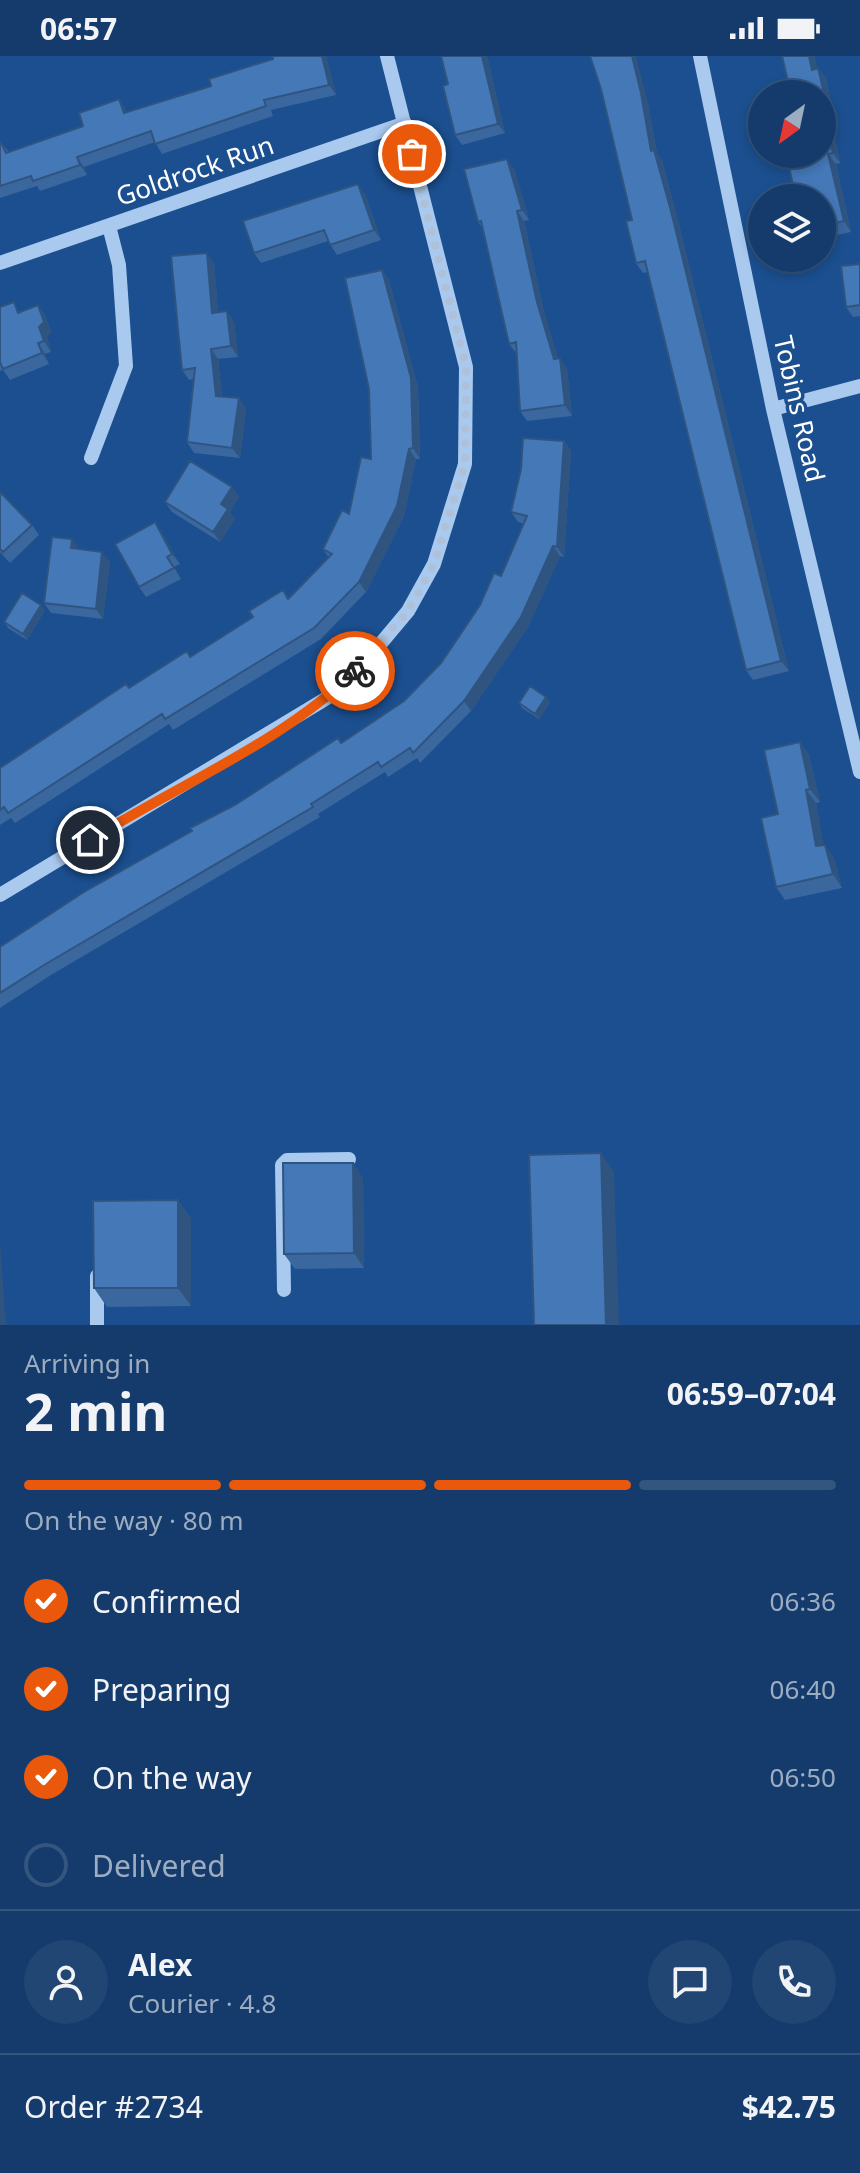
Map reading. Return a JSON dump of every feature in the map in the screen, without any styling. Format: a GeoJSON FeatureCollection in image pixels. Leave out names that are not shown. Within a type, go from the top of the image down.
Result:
{"type":"FeatureCollection","features":[{"type":"Feature","properties":{"kind":"street"},"geometry":{"type":"LineString","coordinates":[[0,895],[327,698],[372,654],[408,611],[434,564],[465,464],[466,367],[387,56]]}},
{"type":"Feature","properties":{"kind":"street","name":"Tobins Road"},"geometry":{"type":"LineString","coordinates":[[700,56],[773,409],[860,772]]}},
{"type":"Feature","properties":{"kind":"street","name":"Goldrock Run"},"geometry":{"type":"LineString","coordinates":[[0,263],[405,123]]}},
{"type":"Feature","properties":{"kind":"street"},"geometry":{"type":"LineString","coordinates":[[91,458],[126,366],[119,265],[109,226]]}},
{"type":"Feature","properties":{"kind":"street"},"geometry":{"type":"LineString","coordinates":[[773,409],[860,386]]}},
{"type":"Feature","properties":{"kind":"street"},"geometry":{"type":"LineString","coordinates":[[284,1290],[282,1165],[287,1160],[349,1159]]}},
{"type":"Feature","properties":{"kind":"street"},"geometry":{"type":"LineString","coordinates":[[97,1264],[97,1325]]}},
{"type":"Feature","properties":{"kind":"building"},"geometry":{"type":"Polygon","coordinates":[[[273,56],[322,56],[329,85],[264,100],[266,106],[155,144],[151,131],[77,157],[80,165],[33,181],[31,176],[0,186],[0,142],[6,153],[83,126],[79,113],[119,99],[124,113],[211,86],[209,79],[273,59],[273,56]]]}},
{"type":"Feature","properties":{"kind":"building"},"geometry":{"type":"Polygon","coordinates":[[[441,56],[482,56],[498,124],[455,135],[443,86],[448,84],[441,56]]]}},
{"type":"Feature","properties":{"kind":"building"},"geometry":{"type":"Polygon","coordinates":[[[590,56],[632,56],[651,151],[654,150],[671,211],[781,661],[746,670],[645,261],[636,263],[626,221],[632,220],[601,89],[590,56]]]}},
{"type":"Feature","properties":{"kind":"building"},"geometry":{"type":"Polygon","coordinates":[[[782,56],[809,56],[812,70],[818,68],[821,80],[788,80],[782,56]]]}},
{"type":"Feature","properties":{"kind":"building"},"geometry":{"type":"Polygon","coordinates":[[[507,159],[522,210],[517,211],[537,302],[554,359],[560,358],[565,405],[520,411],[516,342],[509,344],[481,221],[478,222],[464,169],[507,159]]]}},
{"type":"Feature","properties":{"kind":"building"},"geometry":{"type":"Polygon","coordinates":[[[789,168],[831,168],[835,184],[793,184],[789,168]]]}},
{"type":"Feature","properties":{"kind":"building"},"geometry":{"type":"Polygon","coordinates":[[[358,184],[374,230],[330,245],[324,230],[254,253],[243,221],[358,184]]]}},
{"type":"Feature","properties":{"kind":"building"},"geometry":{"type":"Polygon","coordinates":[[[836,188],[844,221],[836,223],[836,188]]]}},
{"type":"Feature","properties":{"kind":"building"},"geometry":{"type":"Polygon","coordinates":[[[207,253],[212,313],[227,311],[231,346],[211,349],[216,396],[239,398],[232,448],[187,442],[195,368],[182,370],[171,256],[207,253]]]}},
{"type":"Feature","properties":{"kind":"building"},"geometry":{"type":"Polygon","coordinates":[[[860,264],[860,305],[846,307],[841,266],[860,264]]]}},
{"type":"Feature","properties":{"kind":"building"},"geometry":{"type":"Polygon","coordinates":[[[382,270],[411,378],[413,448],[409,449],[397,506],[359,582],[314,628],[165,719],[162,714],[8,813],[4,807],[0,810],[0,768],[126,684],[129,688],[187,651],[190,657],[253,617],[249,611],[283,590],[288,599],[332,554],[323,549],[342,510],[349,514],[361,457],[371,459],[369,389],[345,278],[382,270]]]}},
{"type":"Feature","properties":{"kind":"building"},"geometry":{"type":"Polygon","coordinates":[[[14,302],[18,313],[38,305],[44,322],[39,327],[44,341],[38,343],[42,353],[3,369],[0,362],[0,307],[14,302]]]}},
{"type":"Feature","properties":{"kind":"building"},"geometry":{"type":"Polygon","coordinates":[[[523,438],[564,441],[557,547],[553,546],[521,617],[464,701],[413,753],[410,748],[381,767],[378,762],[311,804],[313,807],[0,993],[0,947],[84,892],[192,831],[190,828],[235,805],[338,738],[341,743],[404,701],[441,663],[480,605],[494,573],[501,576],[527,516],[511,512],[521,469],[523,438]]]}},
{"type":"Feature","properties":{"kind":"building"},"geometry":{"type":"Polygon","coordinates":[[[190,461],[232,487],[221,504],[228,509],[213,532],[165,502],[190,461]]]}},
{"type":"Feature","properties":{"kind":"building"},"geometry":{"type":"Polygon","coordinates":[[[0,492],[32,525],[3,552],[0,549],[0,492]]]}},
{"type":"Feature","properties":{"kind":"building"},"geometry":{"type":"Polygon","coordinates":[[[155,522],[172,554],[167,557],[174,568],[139,587],[115,544],[155,522]]]}},
{"type":"Feature","properties":{"kind":"building"},"geometry":{"type":"Polygon","coordinates":[[[52,537],[72,539],[71,548],[102,552],[96,609],[44,603],[52,537]]]}},
{"type":"Feature","properties":{"kind":"building"},"geometry":{"type":"Polygon","coordinates":[[[22,593],[41,605],[23,634],[4,622],[22,593]]]}},
{"type":"Feature","properties":{"kind":"building"},"geometry":{"type":"Polygon","coordinates":[[[530,686],[546,697],[535,714],[519,703],[530,686]]]}},
{"type":"Feature","properties":{"kind":"building"},"geometry":{"type":"Polygon","coordinates":[[[800,742],[810,789],[806,790],[816,846],[825,845],[833,874],[776,887],[761,818],[778,814],[764,750],[800,742]]]}},
{"type":"Feature","properties":{"kind":"building"},"geometry":{"type":"Polygon","coordinates":[[[601,1153],[606,1325],[534,1325],[529,1155],[601,1153]]]}},
{"type":"Feature","properties":{"kind":"building"},"geometry":{"type":"Polygon","coordinates":[[[283,1163],[353,1163],[354,1253],[284,1254],[283,1163]]]}},
{"type":"Feature","properties":{"kind":"building"},"geometry":{"type":"Polygon","coordinates":[[[178,1200],[178,1288],[94,1288],[93,1201],[178,1200]]]}},
{"type":"Feature","properties":{"kind":"way so far"},"geometry":{"type":"LineString","coordinates":[[355,671],[408,611],[434,564],[465,464],[466,367],[412,154]]}},
{"type":"Feature","properties":{"kind":"route"},"geometry":{"type":"LineString","coordinates":[[90,840],[270,735],[327,698],[355,671]]}}]}
